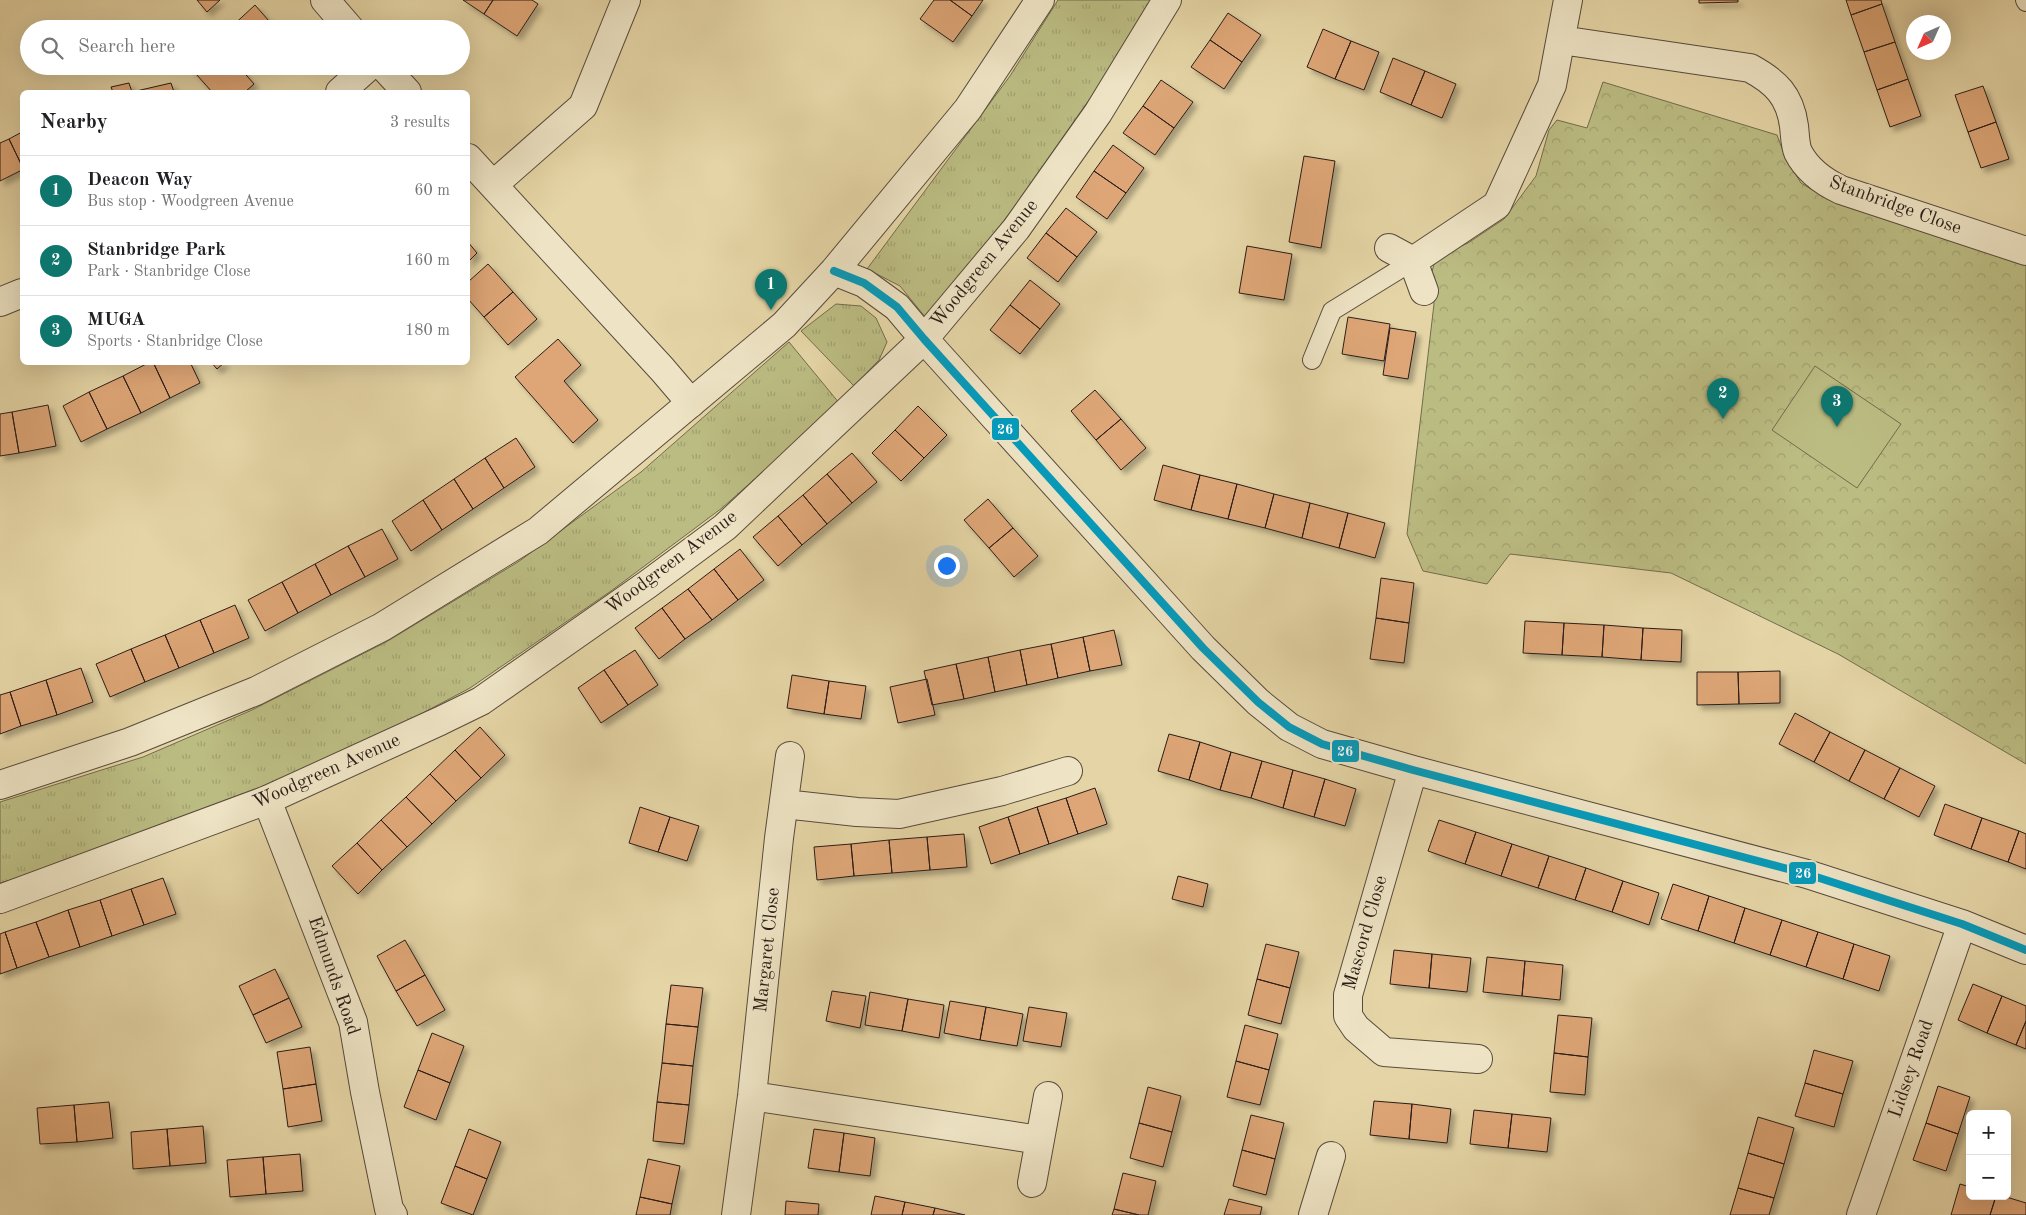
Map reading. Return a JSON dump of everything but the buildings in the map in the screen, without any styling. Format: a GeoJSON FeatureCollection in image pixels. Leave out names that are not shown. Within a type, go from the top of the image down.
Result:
{"type":"FeatureCollection","features":[{"type":"Feature","properties":{"kind":"street"},"geometry":{"type":"LineString","coordinates":[[325,0],[342,20]]}},
{"type":"Feature","properties":{"kind":"street"},"geometry":{"type":"LineString","coordinates":[[493,185],[583,106],[626,0]]}},
{"type":"Feature","properties":{"kind":"street"},"geometry":{"type":"LineString","coordinates":[[0,784],[130,742],[256,691],[382,627],[538,531],[784,325],[834,271],[968,109],[1040,0]]}},
{"type":"Feature","properties":{"kind":"street","name":"Woodgreen Avenue"},"geometry":{"type":"LineString","coordinates":[[0,899],[267,800],[440,722],[481,701],[725,527],[924,340],[1016,230],[1098,113],[1167,0]]}},
{"type":"Feature","properties":{"kind":"street"},"geometry":{"type":"LineString","coordinates":[[1413,261],[1497,205],[1552,85],[1568,0]]}},
{"type":"Feature","properties":{"kind":"street","name":"Stanbridge Close"},"geometry":{"type":"LineString","coordinates":[[1561,40],[1750,68],[1769,78],[1782,91],[1793,117],[1798,152],[1811,170],[1824,182],[1841,190],[2026,251]]}},
{"type":"Feature","properties":{"kind":"street"},"geometry":{"type":"LineString","coordinates":[[342,90],[359,75]]}},
{"type":"Feature","properties":{"kind":"street"},"geometry":{"type":"LineString","coordinates":[[391,75],[405,90]]}},
{"type":"Feature","properties":{"kind":"street"},"geometry":{"type":"LineString","coordinates":[[470,160],[691,403]]}},
{"type":"Feature","properties":{"kind":"street"},"geometry":{"type":"LineString","coordinates":[[1388,248],[1413,261],[1424,291]]}},
{"type":"Feature","properties":{"kind":"street"},"geometry":{"type":"LineString","coordinates":[[834,271],[864,282],[897,307],[924,340],[1203,648],[1258,702],[1289,727],[1322,744],[1413,770],[1806,874],[1962,924],[2026,950]]}},
{"type":"Feature","properties":{"kind":"street"},"geometry":{"type":"LineString","coordinates":[[0,302],[20,294]]}},
{"type":"Feature","properties":{"kind":"street","name":"Margaret Close"},"geometry":{"type":"LineString","coordinates":[[736,1215],[752,1096],[790,756]]}},
{"type":"Feature","properties":{"kind":"street","name":"Mascord Close"},"geometry":{"type":"LineString","coordinates":[[1413,770],[1348,995],[1348,1016],[1356,1028],[1384,1052],[1478,1059]]}},
{"type":"Feature","properties":{"kind":"street"},"geometry":{"type":"LineString","coordinates":[[784,804],[857,812],[899,814],[1002,791],[1068,772]]}},
{"type":"Feature","properties":{"kind":"street","name":"Edmunds Road"},"geometry":{"type":"LineString","coordinates":[[267,800],[353,1022],[385,1213]]}},
{"type":"Feature","properties":{"kind":"street","name":"Lidsey Road"},"geometry":{"type":"LineString","coordinates":[[1861,1215],[1962,924]]}},
{"type":"Feature","properties":{"kind":"street"},"geometry":{"type":"LineString","coordinates":[[752,1096],[1040,1140]]}},
{"type":"Feature","properties":{"kind":"street"},"geometry":{"type":"LineString","coordinates":[[1032,1184],[1048,1096]]}},
{"type":"Feature","properties":{"kind":"street"},"geometry":{"type":"LineString","coordinates":[[1312,1215],[1331,1156]]}},
{"type":"Feature","properties":{"kind":"lane"},"geometry":{"type":"LineString","coordinates":[[1312,360],[1332,311],[1413,261]]}},
{"type":"Feature","properties":{"kind":"green space"},"geometry":{"type":"Polygon","coordinates":[[[1058,0],[1155,0],[1133,37],[1009,214],[926,318],[900,286],[867,269],[1010,76],[1058,0]]]}},
{"type":"Feature","properties":{"kind":"green space"},"geometry":{"type":"Polygon","coordinates":[[[1603,82],[1777,135],[1786,159],[1801,183],[1826,198],[2026,264],[2026,764],[1838,654],[1671,573],[1510,554],[1487,584],[1423,571],[1407,534],[1434,304],[1431,275],[1436,257],[1468,243],[1504,219],[1536,176],[1549,130],[1557,120],[1587,128],[1603,82]]]}},
{"type":"Feature","properties":{"kind":"green space"},"geometry":{"type":"Polygon","coordinates":[[[836,304],[861,306],[876,318],[887,342],[879,360],[854,386],[801,331],[836,304]]]}},
{"type":"Feature","properties":{"kind":"green space"},"geometry":{"type":"Polygon","coordinates":[[[789,342],[840,404],[722,508],[611,591],[470,688],[252,797],[96,855],[0,883],[0,802],[143,757],[252,710],[386,642],[518,562],[641,472],[789,342]]]}},
{"type":"Feature","properties":{"kind":"green space"},"geometry":{"type":"Polygon","coordinates":[[[1815,366],[1901,424],[1857,488],[1772,430],[1815,366]]]}},
{"type":"Feature","properties":{"kind":"transit line","name":"26"},"geometry":{"type":"LineString","coordinates":[[834,271],[864,283],[897,307],[1203,648],[1258,702],[1289,727],[1322,744],[1413,770],[1807,874],[1962,924],[2026,950]]}},
{"type":"Feature","properties":{"kind":"place","name":"Deacon Way"},"geometry":{"type":"Point","coordinates":[771,310]}},
{"type":"Feature","properties":{"kind":"place","name":"Stanbridge Park"},"geometry":{"type":"Point","coordinates":[1723,419]}},
{"type":"Feature","properties":{"kind":"place","name":"MUGA"},"geometry":{"type":"Point","coordinates":[1837,427]}}]}
